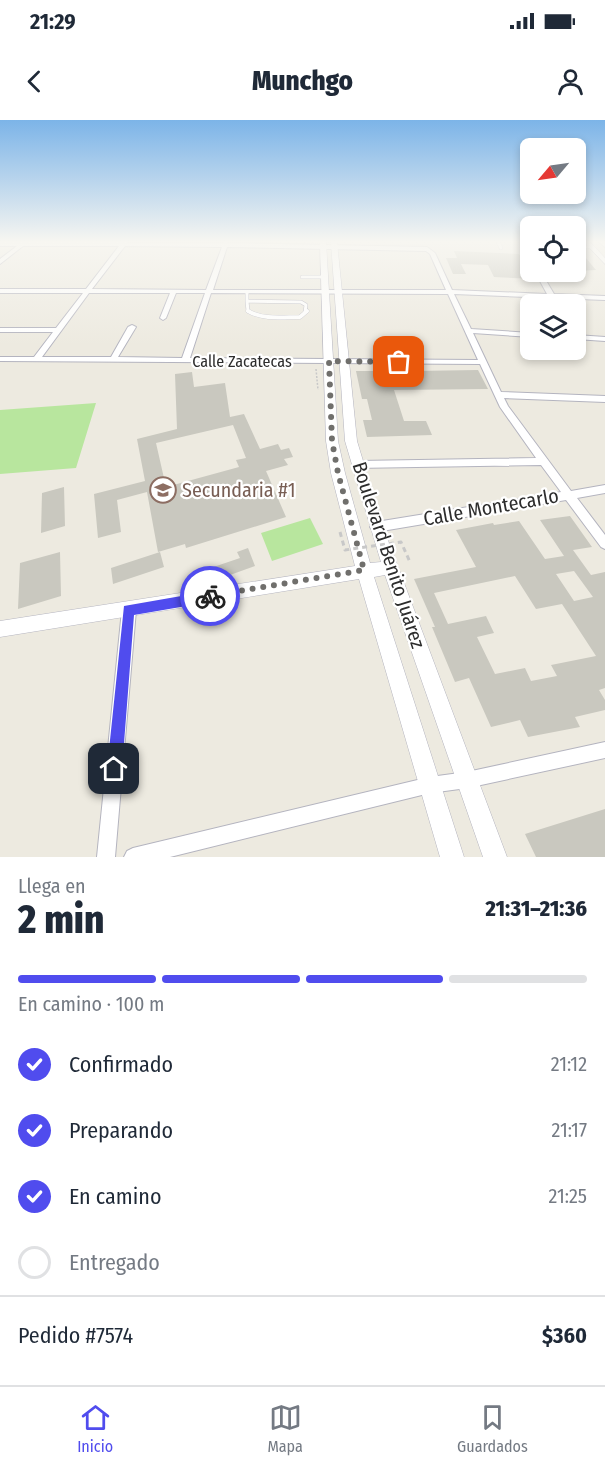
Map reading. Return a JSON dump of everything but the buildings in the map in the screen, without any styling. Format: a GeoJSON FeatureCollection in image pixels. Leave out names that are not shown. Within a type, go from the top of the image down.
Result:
{"type":"FeatureCollection","features":[{"type":"Feature","properties":{"kind":"main road","name":"Boulevard Benito Juárez"},"geometry":{"type":"LineString","coordinates":[[331,276],[336,361],[332,441],[338,473],[364,570],[452,857]]}},
{"type":"Feature","properties":{"kind":"main road","name":"Boulevard Benito Juárez"},"geometry":{"type":"LineString","coordinates":[[325,277],[332,293]]}},
{"type":"Feature","properties":{"kind":"main road","name":"Boulevard Benito Juárez"},"geometry":{"type":"LineString","coordinates":[[336,361],[351,441],[376,527],[495,857]]}},
{"type":"Feature","properties":{"kind":"main road"},"geometry":{"type":"LineString","coordinates":[[0,629],[391,567]]}},
{"type":"Feature","properties":{"kind":"street"},"geometry":{"type":"LineString","coordinates":[[36,359],[98,276]]}},
{"type":"Feature","properties":{"kind":"street"},"geometry":{"type":"LineString","coordinates":[[185,360],[214,276]]}},
{"type":"Feature","properties":{"kind":"street"},"geometry":{"type":"LineString","coordinates":[[443,276],[514,425],[605,544]]}},
{"type":"Feature","properties":{"kind":"street"},"geometry":{"type":"LineString","coordinates":[[0,291],[451,292],[520,295]]}},
{"type":"Feature","properties":{"kind":"street"},"geometry":{"type":"LineString","coordinates":[[163,318],[173,292]]}},
{"type":"Feature","properties":{"kind":"street"},"geometry":{"type":"LineString","coordinates":[[586,297],[605,298]]}},
{"type":"Feature","properties":{"kind":"street"},"geometry":{"type":"LineString","coordinates":[[113,360],[132,327]]}},
{"type":"Feature","properties":{"kind":"street"},"geometry":{"type":"LineString","coordinates":[[0,330],[58,330]]}},
{"type":"Feature","properties":{"kind":"street"},"geometry":{"type":"LineString","coordinates":[[469,331],[520,334]]}},
{"type":"Feature","properties":{"kind":"street"},"geometry":{"type":"LineString","coordinates":[[586,338],[605,339]]}},
{"type":"Feature","properties":{"kind":"street","name":"Calle Zacatecas"},"geometry":{"type":"LineString","coordinates":[[0,359],[484,362]]}},
{"type":"Feature","properties":{"kind":"street"},"geometry":{"type":"LineString","coordinates":[[499,396],[605,399]]}},
{"type":"Feature","properties":{"kind":"street"},"geometry":{"type":"LineString","coordinates":[[358,465],[542,461]]}},
{"type":"Feature","properties":{"kind":"street","name":"Calle Montecarlo"},"geometry":{"type":"LineString","coordinates":[[376,527],[605,489]]}},
{"type":"Feature","properties":{"kind":"street"},"geometry":{"type":"LineString","coordinates":[[106,857],[129,610]]}},
{"type":"Feature","properties":{"kind":"street"},"geometry":{"type":"LineString","coordinates":[[133,857],[430,785],[467,780],[605,750]]}},
{"type":"Feature","properties":{"kind":"lane"},"geometry":{"type":"LineString","coordinates":[[302,277],[325,277]]}},
{"type":"Feature","properties":{"kind":"lane"},"geometry":{"type":"LineString","coordinates":[[247,301],[301,302],[306,305],[307,311],[300,317],[255,316],[248,311],[247,301],[248,293]]}},
{"type":"Feature","properties":{"kind":"path"},"geometry":{"type":"LineString","coordinates":[[340,532],[345,550],[401,542],[410,562]]}},
{"type":"Feature","properties":{"kind":"green space"},"geometry":{"type":"Polygon","coordinates":[[[96,403],[76,468],[0,474],[0,410],[96,403]]]}},
{"type":"Feature","properties":{"kind":"green space"},"geometry":{"type":"Polygon","coordinates":[[[310,518],[323,544],[272,561],[261,533],[310,518]]]}},
{"type":"Feature","properties":{"kind":"way so far"},"geometry":{"type":"LineString","coordinates":[[210,596],[364,570],[338,473],[332,441],[329,361],[399,362]]}},
{"type":"Feature","properties":{"kind":"place","name":"Secundaria #1"},"geometry":{"type":"Point","coordinates":[163,490]}},
{"type":"Feature","properties":{"kind":"route"},"geometry":{"type":"LineString","coordinates":[[114,769],[129,610],[210,596]]}}]}
